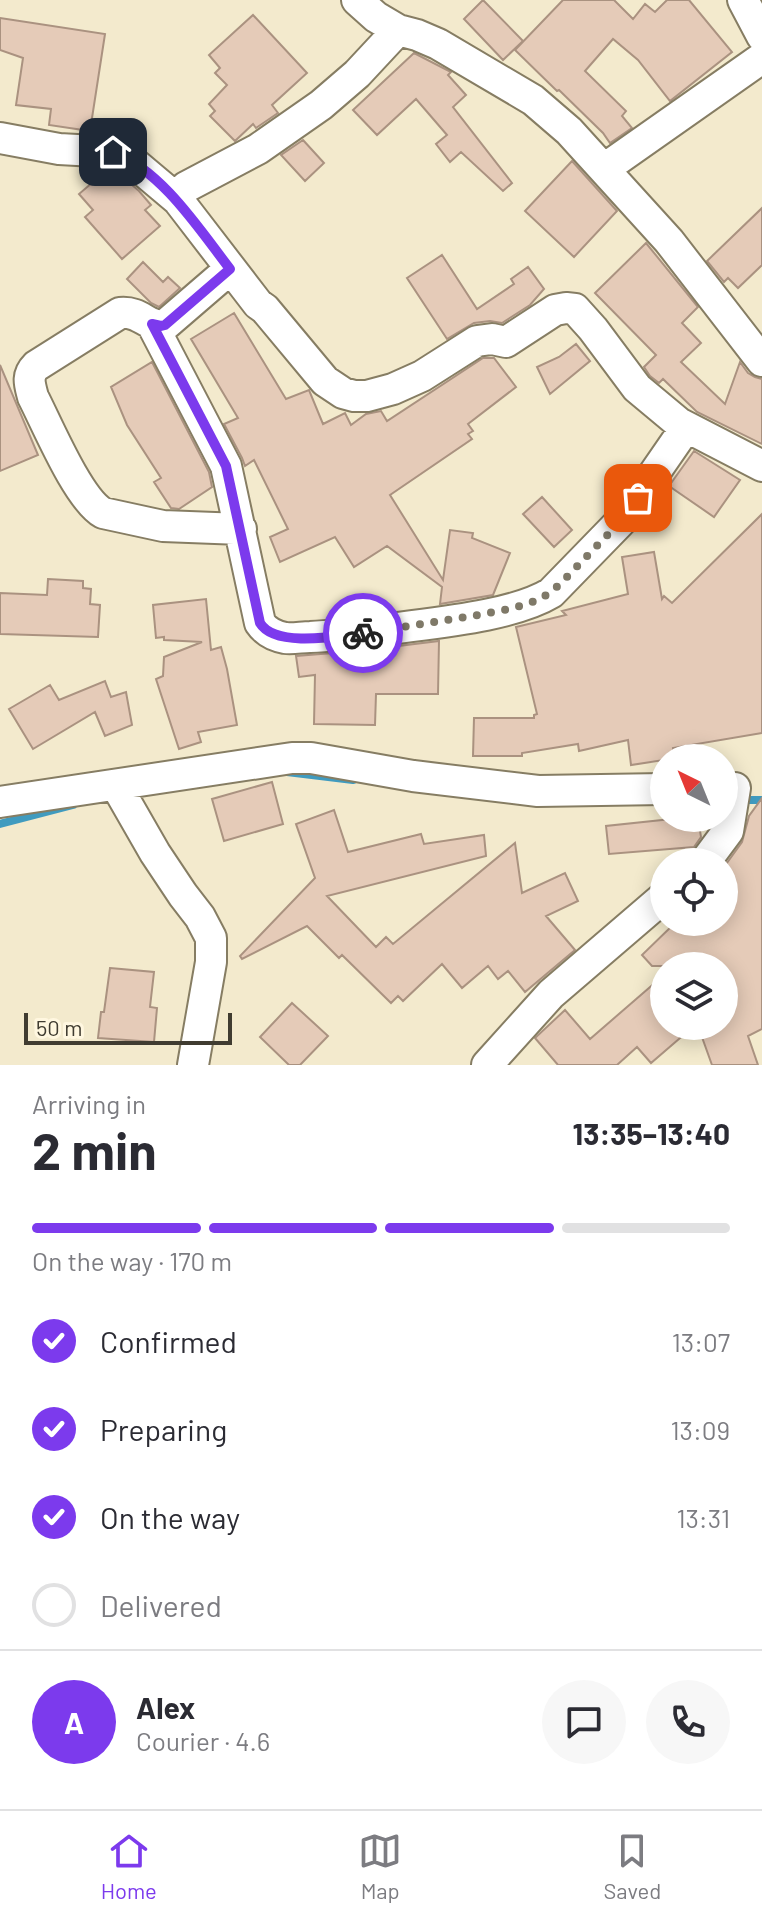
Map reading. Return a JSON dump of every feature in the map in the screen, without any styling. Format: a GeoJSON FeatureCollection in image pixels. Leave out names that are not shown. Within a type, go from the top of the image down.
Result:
{"type":"FeatureCollection","features":[{"type":"Feature","properties":{"kind":"street"},"geometry":{"type":"LineString","coordinates":[[357,0],[376,17],[398,30],[438,44],[533,100],[569,131],[669,241],[762,361]]}},
{"type":"Feature","properties":{"kind":"street"},"geometry":{"type":"LineString","coordinates":[[743,0],[762,36]]}},
{"type":"Feature","properties":{"kind":"street"},"geometry":{"type":"LineString","coordinates":[[178,200],[186,187],[258,149],[321,105],[357,74],[398,30]]}},
{"type":"Feature","properties":{"kind":"street"},"geometry":{"type":"LineString","coordinates":[[604,169],[762,58]]}},
{"type":"Feature","properties":{"kind":"street"},"geometry":{"type":"LineString","coordinates":[[0,138],[59,149],[113,152],[134,163],[178,200],[230,269],[316,372],[343,393],[367,396],[393,389],[422,376],[477,341],[492,339],[506,342],[555,310],[575,309],[637,388],[679,423],[762,466]]}},
{"type":"Feature","properties":{"kind":"street"},"geometry":{"type":"LineString","coordinates":[[230,269],[165,325],[152,324],[130,312],[120,313],[33,368],[29,382],[33,397],[80,488],[96,509],[163,526],[241,529]]}},
{"type":"Feature","properties":{"kind":"street"},"geometry":{"type":"LineString","coordinates":[[152,324],[226,466],[260,623],[264,630],[286,638],[343,636],[465,618],[541,599],[551,593],[622,520],[680,436],[679,423]]}},
{"type":"Feature","properties":{"kind":"street"},"geometry":{"type":"LineString","coordinates":[[0,802],[292,758],[311,758],[413,776],[538,791],[650,789]]}},
{"type":"Feature","properties":{"kind":"street"},"geometry":{"type":"LineString","coordinates":[[116,785],[155,853],[211,938],[211,962],[193,1065]]}},
{"type":"Feature","properties":{"kind":"street"},"geometry":{"type":"LineString","coordinates":[[715,848],[728,831],[740,788]]}},
{"type":"Feature","properties":{"kind":"street"},"geometry":{"type":"LineString","coordinates":[[487,1065],[551,994],[650,909]]}},
{"type":"Feature","properties":{"kind":"building"},"geometry":{"type":"Polygon","coordinates":[[[483,0],[523,41],[503,60],[464,19],[483,0]]]}},
{"type":"Feature","properties":{"kind":"building"},"geometry":{"type":"Polygon","coordinates":[[[563,0],[614,0],[633,19],[645,4],[655,12],[667,0],[689,0],[732,52],[670,101],[638,60],[613,39],[585,71],[626,111],[622,116],[632,128],[610,143],[515,50],[563,0]]]}},
{"type":"Feature","properties":{"kind":"building"},"geometry":{"type":"Polygon","coordinates":[[[253,15],[307,73],[272,105],[278,113],[256,128],[253,124],[235,141],[210,116],[215,111],[209,104],[227,85],[215,73],[220,68],[209,55],[253,15]]]}},
{"type":"Feature","properties":{"kind":"building"},"geometry":{"type":"Polygon","coordinates":[[[0,18],[105,34],[90,131],[49,125],[51,109],[16,105],[23,58],[0,50],[0,18]]]}},
{"type":"Feature","properties":{"kind":"building"},"geometry":{"type":"Polygon","coordinates":[[[414,53],[451,72],[448,75],[466,95],[453,107],[512,183],[503,191],[461,152],[450,162],[436,144],[447,135],[416,99],[377,135],[353,110],[414,53]]]}},
{"type":"Feature","properties":{"kind":"building"},"geometry":{"type":"Polygon","coordinates":[[[303,140],[324,163],[305,181],[281,155],[303,140]]]}},
{"type":"Feature","properties":{"kind":"building"},"geometry":{"type":"Polygon","coordinates":[[[572,161],[617,211],[574,257],[525,211],[572,161]]]}},
{"type":"Feature","properties":{"kind":"building"},"geometry":{"type":"Polygon","coordinates":[[[107,170],[124,178],[139,191],[151,205],[145,210],[160,226],[122,259],[85,217],[93,210],[79,194],[107,170]]]}},
{"type":"Feature","properties":{"kind":"building"},"geometry":{"type":"Polygon","coordinates":[[[762,208],[762,265],[738,288],[728,278],[724,282],[707,261],[762,208]]]}},
{"type":"Feature","properties":{"kind":"building"},"geometry":{"type":"Polygon","coordinates":[[[646,243],[698,307],[682,323],[701,343],[681,362],[725,404],[740,362],[748,373],[762,379],[762,444],[697,412],[663,379],[659,383],[650,376],[644,367],[656,355],[595,293],[646,243]]]}},
{"type":"Feature","properties":{"kind":"building"},"geometry":{"type":"Polygon","coordinates":[[[442,255],[477,309],[514,284],[511,279],[528,267],[544,289],[530,305],[502,323],[474,323],[447,339],[407,278],[442,255]]]}},
{"type":"Feature","properties":{"kind":"building"},"geometry":{"type":"Polygon","coordinates":[[[143,262],[163,282],[168,277],[180,288],[159,307],[127,279],[143,262]]]}},
{"type":"Feature","properties":{"kind":"building"},"geometry":{"type":"Polygon","coordinates":[[[234,313],[286,399],[309,390],[323,424],[345,413],[351,425],[366,414],[381,411],[387,421],[483,358],[494,358],[516,387],[468,424],[473,431],[468,434],[472,439],[390,495],[443,580],[450,530],[473,533],[472,538],[510,553],[493,595],[440,604],[442,587],[387,546],[354,567],[335,537],[280,562],[270,537],[288,529],[254,460],[245,466],[224,424],[238,418],[191,339],[234,313]]]}},
{"type":"Feature","properties":{"kind":"building"},"geometry":{"type":"Polygon","coordinates":[[[576,344],[590,361],[550,394],[537,367],[559,357],[576,344]]]}},
{"type":"Feature","properties":{"kind":"building"},"geometry":{"type":"Polygon","coordinates":[[[152,362],[209,472],[212,487],[179,509],[171,508],[154,482],[161,478],[127,425],[111,387],[152,362]]]}},
{"type":"Feature","properties":{"kind":"building"},"geometry":{"type":"Polygon","coordinates":[[[0,365],[38,455],[0,471],[0,365]]]}},
{"type":"Feature","properties":{"kind":"building"},"geometry":{"type":"Polygon","coordinates":[[[694,451],[740,480],[714,517],[669,486],[694,451]]]}},
{"type":"Feature","properties":{"kind":"building"},"geometry":{"type":"Polygon","coordinates":[[[542,497],[572,530],[554,547],[523,514],[542,497]]]}},
{"type":"Feature","properties":{"kind":"building"},"geometry":{"type":"Polygon","coordinates":[[[762,514],[762,733],[697,744],[650,744],[650,762],[631,765],[628,740],[579,751],[578,744],[522,753],[522,756],[473,756],[474,718],[534,718],[537,714],[516,627],[566,615],[562,611],[628,594],[622,557],[654,552],[662,599],[664,596],[672,603],[762,514]]]}},
{"type":"Feature","properties":{"kind":"building"},"geometry":{"type":"Polygon","coordinates":[[[48,579],[83,581],[83,588],[91,589],[90,604],[100,605],[98,637],[0,634],[0,593],[47,595],[48,579]]]}},
{"type":"Feature","properties":{"kind":"building"},"geometry":{"type":"Polygon","coordinates":[[[206,599],[211,650],[221,647],[237,725],[198,732],[201,742],[179,749],[156,679],[163,676],[164,657],[202,642],[156,638],[153,605],[206,599]]]}},
{"type":"Feature","properties":{"kind":"building"},"geometry":{"type":"Polygon","coordinates":[[[439,641],[438,694],[376,694],[375,725],[314,724],[315,675],[299,677],[296,656],[439,641]]]}},
{"type":"Feature","properties":{"kind":"building"},"geometry":{"type":"Polygon","coordinates":[[[105,681],[111,697],[126,692],[132,725],[105,736],[95,712],[33,749],[9,709],[50,685],[59,700],[105,681]]]}},
{"type":"Feature","properties":{"kind":"building"},"geometry":{"type":"Polygon","coordinates":[[[272,782],[283,824],[224,841],[212,799],[272,782]]]}},
{"type":"Feature","properties":{"kind":"building"},"geometry":{"type":"Polygon","coordinates":[[[762,798],[762,1029],[748,1036],[758,1065],[712,1065],[703,1040],[738,1040],[738,952],[650,952],[650,964],[642,955],[662,936],[738,936],[738,848],[749,816],[762,798]]]}},
{"type":"Feature","properties":{"kind":"building"},"geometry":{"type":"Polygon","coordinates":[[[334,810],[348,852],[421,834],[424,844],[484,835],[486,856],[327,896],[376,947],[386,937],[393,944],[515,843],[522,893],[565,873],[578,901],[546,916],[575,950],[525,992],[508,971],[498,979],[488,966],[462,988],[442,964],[403,1001],[398,996],[391,1003],[307,926],[242,959],[240,956],[315,878],[296,824],[334,810]]]}},
{"type":"Feature","properties":{"kind":"building"},"geometry":{"type":"Polygon","coordinates":[[[650,821],[650,832],[700,832],[701,837],[694,847],[650,848],[650,851],[609,854],[606,826],[650,821]]]}},
{"type":"Feature","properties":{"kind":"building"},"geometry":{"type":"Polygon","coordinates":[[[110,968],[154,972],[150,1007],[157,1008],[154,1042],[98,1038],[110,968]]]}},
{"type":"Feature","properties":{"kind":"building"},"geometry":{"type":"Polygon","coordinates":[[[650,987],[650,1040],[678,1040],[651,1063],[637,1047],[617,1065],[558,1065],[535,1038],[565,1010],[590,1039],[650,987]]]}},
{"type":"Feature","properties":{"kind":"building"},"geometry":{"type":"Polygon","coordinates":[[[292,1003],[328,1036],[300,1065],[289,1065],[260,1037],[292,1003]]]}},
{"type":"Feature","properties":{"kind":"waterway"},"geometry":{"type":"LineString","coordinates":[[287,772],[353,780]]}},
{"type":"Feature","properties":{"kind":"waterway"},"geometry":{"type":"LineString","coordinates":[[741,800],[762,800]]}},
{"type":"Feature","properties":{"kind":"waterway"},"geometry":{"type":"LineString","coordinates":[[0,824],[73,805]]}},
{"type":"Feature","properties":{"kind":"way so far"},"geometry":{"type":"LineString","coordinates":[[363,633],[479,615],[541,599],[551,593],[622,520],[638,498]]}},
{"type":"Feature","properties":{"kind":"route"},"geometry":{"type":"LineString","coordinates":[[113,152],[134,163],[178,200],[230,269],[165,325],[152,324],[226,466],[260,623],[264,630],[286,638],[363,633]]}}]}
